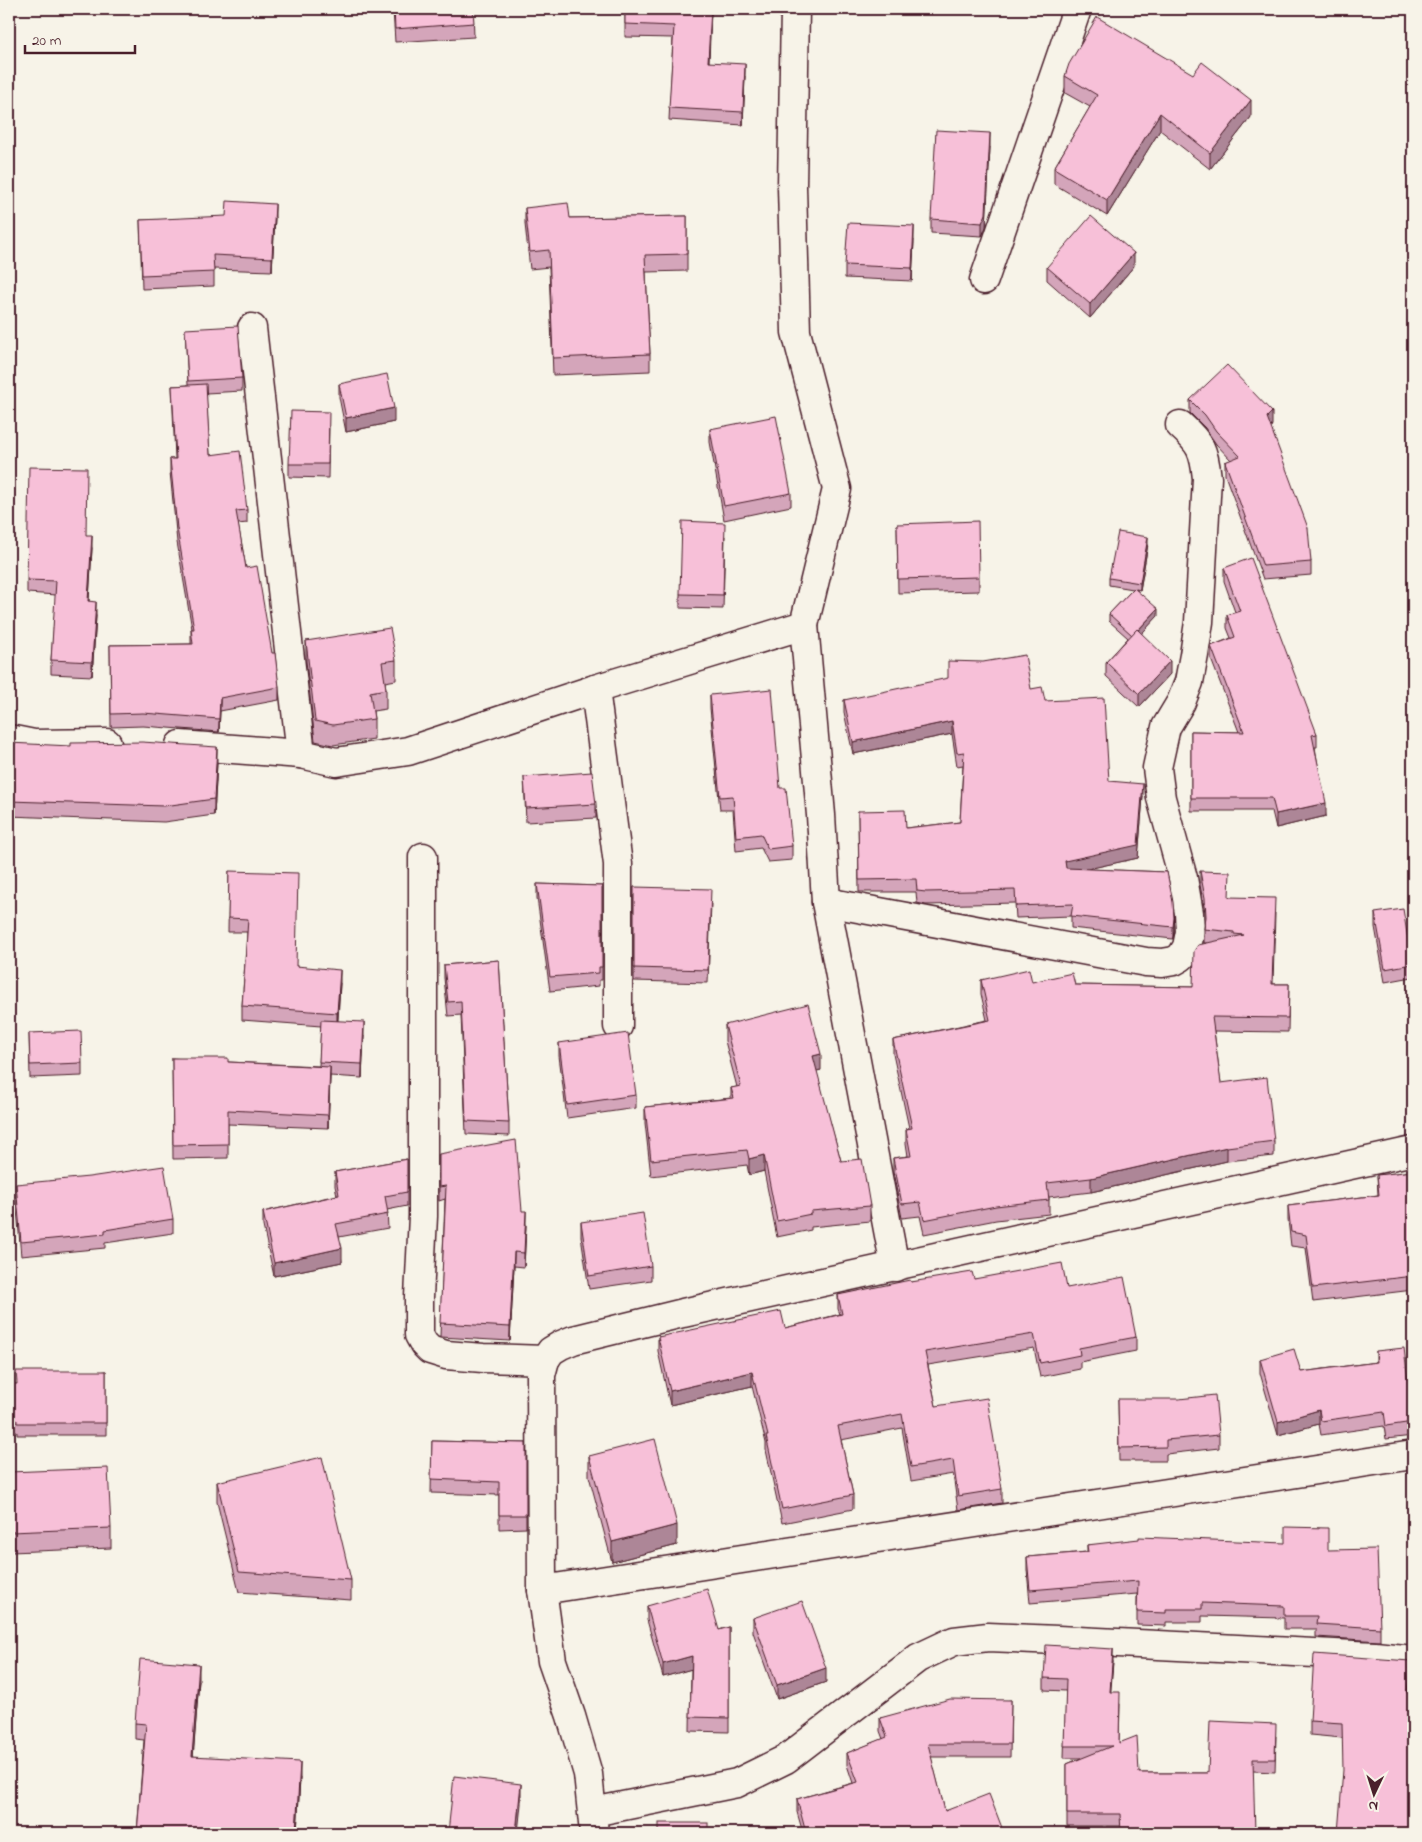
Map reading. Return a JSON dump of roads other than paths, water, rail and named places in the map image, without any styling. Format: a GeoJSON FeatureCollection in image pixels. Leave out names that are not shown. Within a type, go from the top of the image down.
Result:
{"type":"FeatureCollection","features":[{"type":"Feature","properties":{"kind":"street"},"geometry":{"type":"LineString","coordinates":[[795,9],[792,187],[796,332],[837,489],[804,625],[821,815],[826,902],[895,1267]]}},
{"type":"Feature","properties":{"kind":"street"},"geometry":{"type":"LineString","coordinates":[[984,280],[1077,9]]}},
{"type":"Feature","properties":{"kind":"street"},"geometry":{"type":"LineString","coordinates":[[252,328],[301,754]]}},
{"type":"Feature","properties":{"kind":"street"},"geometry":{"type":"LineString","coordinates":[[826,902],[1146,962],[1162,963],[1174,961],[1181,957],[1187,947],[1190,932],[1189,913],[1181,870],[1161,798],[1157,768],[1166,728],[1181,702],[1189,682],[1194,655],[1198,622],[1207,478],[1204,454],[1195,438],[1180,425]]}},
{"type":"Feature","properties":{"kind":"street"},"geometry":{"type":"LineString","coordinates":[[9,740],[34,744],[142,743],[301,754],[336,762],[408,751],[594,689],[804,625]]}},
{"type":"Feature","properties":{"kind":"street"},"geometry":{"type":"LineString","coordinates":[[594,689],[618,864],[618,1026]]}},
{"type":"Feature","properties":{"kind":"street"},"geometry":{"type":"LineString","coordinates":[[422,857],[423,1216],[419,1297],[420,1335],[424,1344],[430,1350],[446,1355],[545,1360]]}},
{"type":"Feature","properties":{"kind":"street"},"geometry":{"type":"LineString","coordinates":[[1413,1151],[573,1340],[551,1351],[545,1360],[540,1375],[542,1590],[552,1661],[588,1774],[594,1822],[737,1783],[786,1760],[918,1658],[954,1641],[988,1638],[1058,1640],[1375,1656],[1413,1660]]}},
{"type":"Feature","properties":{"kind":"street"},"geometry":{"type":"LineString","coordinates":[[542,1590],[1413,1455]]}}]}
